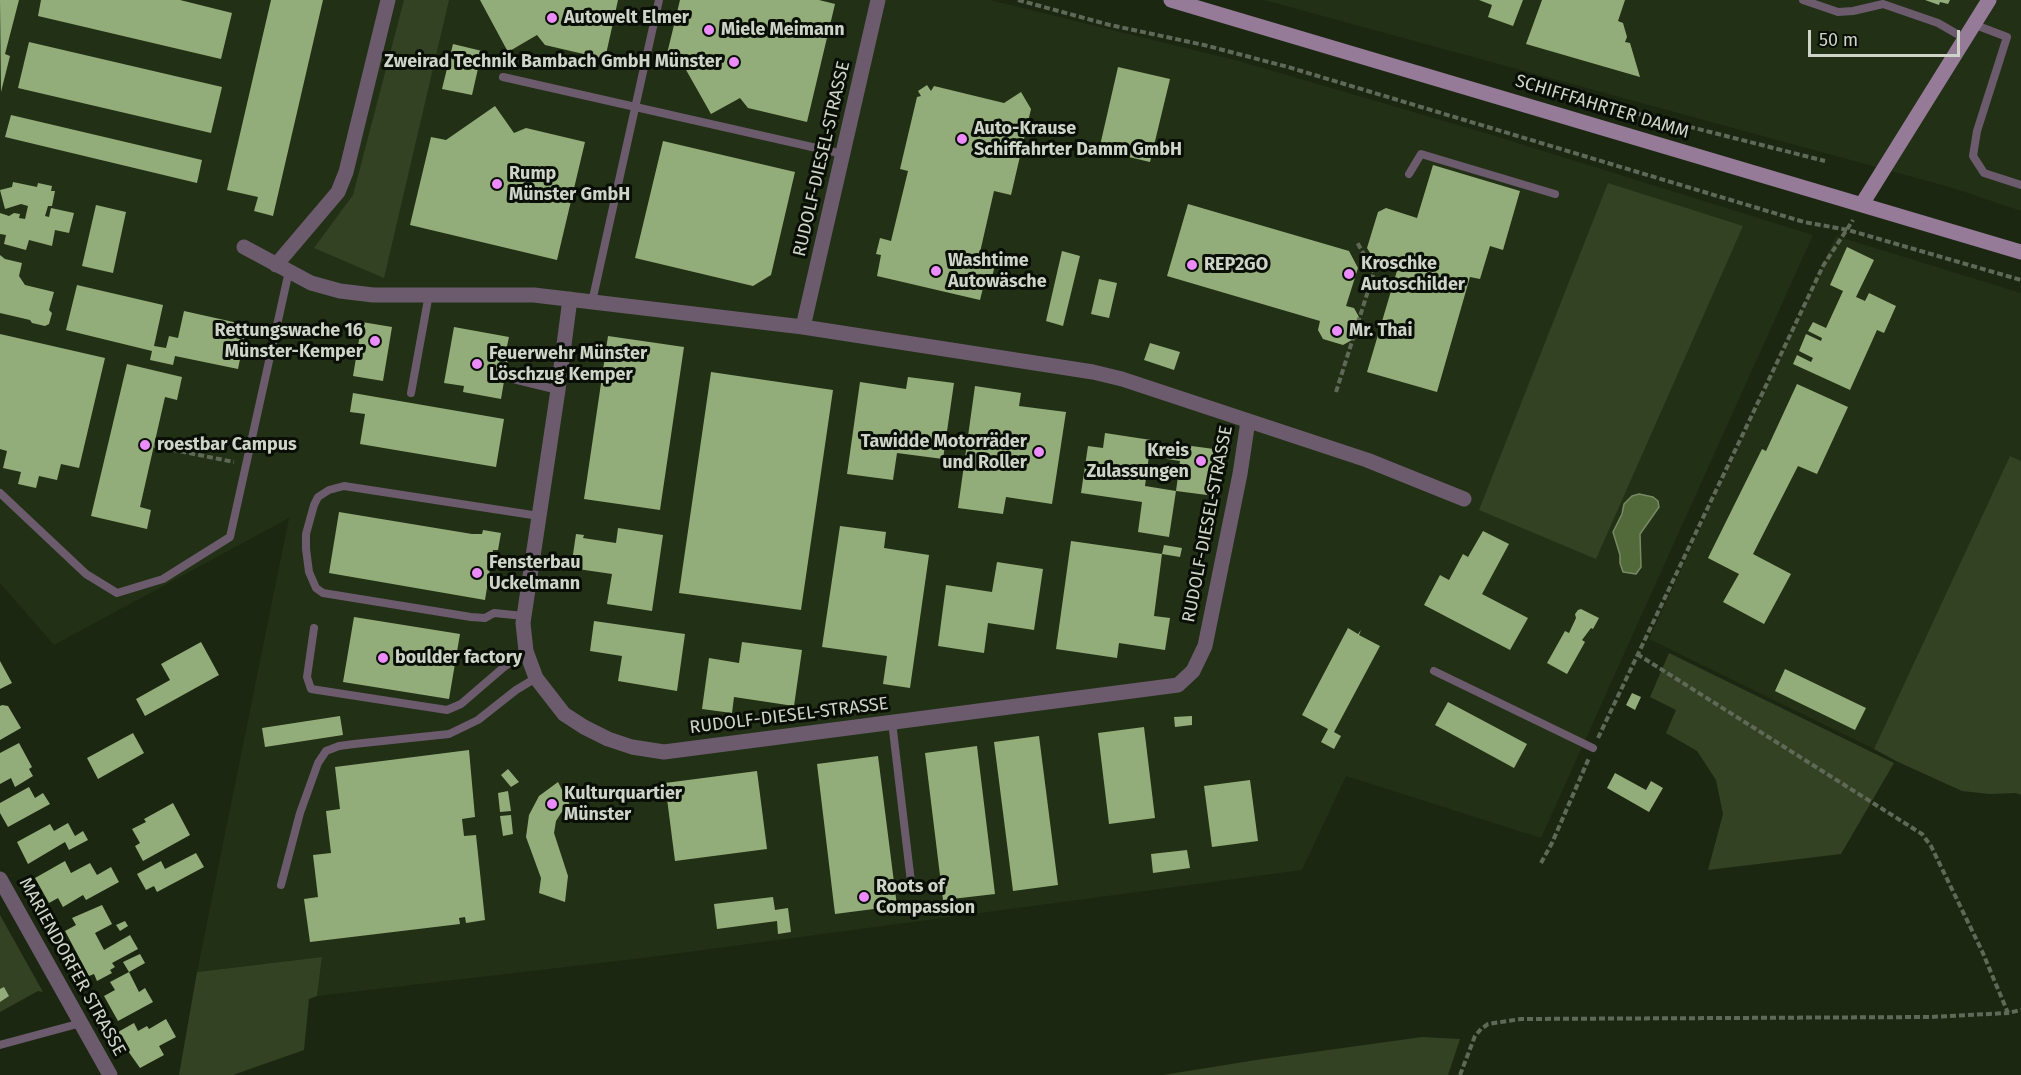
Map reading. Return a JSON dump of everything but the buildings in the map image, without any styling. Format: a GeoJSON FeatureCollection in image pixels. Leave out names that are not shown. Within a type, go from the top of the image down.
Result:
{"type":"FeatureCollection","features":[{"type":"Feature","properties":{"kind":"main road","name":"SCHIFFFAHRTER DAMM"},"geometry":{"type":"LineString","coordinates":[[1171,0],[2021,252]]}},
{"type":"Feature","properties":{"kind":"main road"},"geometry":{"type":"LineString","coordinates":[[1862,204],[1989,0]]}},
{"type":"Feature","properties":{"kind":"street"},"geometry":{"type":"LineString","coordinates":[[282,268],[338,192],[346,172],[388,0]]}},
{"type":"Feature","properties":{"kind":"street","name":"RUDOLF-DIESEL-STRASSE"},"geometry":{"type":"LineString","coordinates":[[803,327],[878,0]]}},
{"type":"Feature","properties":{"kind":"street","name":"RUDOLF-DIESEL-STRASSE"},"geometry":{"type":"LineString","coordinates":[[244,247],[311,283],[340,291],[373,295],[534,295],[803,327],[1094,372],[1122,379],[1367,460],[1464,499]]}},
{"type":"Feature","properties":{"kind":"street","name":"RUDOLF-DIESEL-STRASSE"},"geometry":{"type":"LineString","coordinates":[[570,299],[522,623],[526,651],[536,678],[564,714],[608,739],[632,747],[664,752],[1178,685],[1193,671],[1205,646],[1240,474],[1248,421]]}},
{"type":"Feature","properties":{"kind":"street","name":"MARIENDORFER STRASSE"},"geometry":{"type":"LineString","coordinates":[[0,879],[110,1075]]}},
{"type":"Feature","properties":{"kind":"lane"},"geometry":{"type":"LineString","coordinates":[[592,302],[659,0]]}},
{"type":"Feature","properties":{"kind":"lane"},"geometry":{"type":"LineString","coordinates":[[1803,0],[1838,12],[1882,4],[1968,31],[2007,37],[1977,131],[1973,156],[1984,173],[2021,185]]}},
{"type":"Feature","properties":{"kind":"lane"},"geometry":{"type":"LineString","coordinates":[[503,77],[843,154]]}},
{"type":"Feature","properties":{"kind":"lane"},"geometry":{"type":"LineString","coordinates":[[1409,174],[1421,154],[1555,194]]}},
{"type":"Feature","properties":{"kind":"lane"},"geometry":{"type":"LineString","coordinates":[[0,493],[86,574],[117,593],[163,579],[230,537],[246,464],[282,268]]}},
{"type":"Feature","properties":{"kind":"lane"},"geometry":{"type":"LineString","coordinates":[[411,393],[429,294]]}},
{"type":"Feature","properties":{"kind":"lane"},"geometry":{"type":"LineString","coordinates":[[505,377],[558,390]]}},
{"type":"Feature","properties":{"kind":"lane"},"geometry":{"type":"LineString","coordinates":[[524,616],[494,613],[485,618],[471,617],[323,593],[316,588],[309,572],[306,534],[318,497],[329,490],[344,486],[539,516]]}},
{"type":"Feature","properties":{"kind":"lane"},"geometry":{"type":"LineString","coordinates":[[314,627],[307,677],[311,689],[447,710],[461,704],[526,651]]}},
{"type":"Feature","properties":{"kind":"lane"},"geometry":{"type":"LineString","coordinates":[[1434,671],[1593,748]]}},
{"type":"Feature","properties":{"kind":"lane"},"geometry":{"type":"LineString","coordinates":[[281,885],[300,813],[318,763],[326,751],[339,746],[449,734],[478,720],[516,690],[536,678]]}},
{"type":"Feature","properties":{"kind":"lane"},"geometry":{"type":"LineString","coordinates":[[892,722],[911,882]]}},
{"type":"Feature","properties":{"kind":"lane"},"geometry":{"type":"LineString","coordinates":[[0,1045],[81,1023]]}},
{"type":"Feature","properties":{"kind":"path"},"geometry":{"type":"LineString","coordinates":[[1018,0],[1110,25],[1204,45],[1288,67],[1804,222],[1848,230],[2021,280]]}},
{"type":"Feature","properties":{"kind":"path"},"geometry":{"type":"LineString","coordinates":[[1527,86],[1825,161]]}},
{"type":"Feature","properties":{"kind":"path"},"geometry":{"type":"LineString","coordinates":[[1541,863],[1637,654],[1823,266],[1848,230],[1862,204]]}},
{"type":"Feature","properties":{"kind":"path"},"geometry":{"type":"LineString","coordinates":[[1336,392],[1374,272],[1357,242]]}},
{"type":"Feature","properties":{"kind":"path"},"geometry":{"type":"LineString","coordinates":[[154,446],[246,464]]}},
{"type":"Feature","properties":{"kind":"path"},"geometry":{"type":"LineString","coordinates":[[1637,654],[1923,834],[1982,951],[2008,1013]]}},
{"type":"Feature","properties":{"kind":"path"},"geometry":{"type":"LineString","coordinates":[[1460,1075],[1475,1036],[1481,1029],[1488,1024],[1521,1019],[1930,1017],[2008,1013],[2021,1010]]}},
{"type":"Feature","properties":{"kind":"shaded area"},"geometry":{"type":"Polygon","coordinates":[[[0,0],[990,0],[1239,61],[1492,135],[1813,235],[1541,838],[1346,776],[1302,870],[643,958],[317,996],[322,957],[197,972],[289,518],[54,645],[0,583],[0,0]]]}},
{"type":"Feature","properties":{"kind":"shaded area"},"geometry":{"type":"Polygon","coordinates":[[[404,0],[449,0],[384,278],[314,248],[353,195],[404,0]]]}},
{"type":"Feature","properties":{"kind":"shaded area"},"geometry":{"type":"Polygon","coordinates":[[[1264,0],[2021,0],[2021,211],[1953,188],[1264,0]]]}},
{"type":"Feature","properties":{"kind":"shaded area"},"geometry":{"type":"Polygon","coordinates":[[[1608,183],[1743,226],[1596,559],[1479,510],[1608,183]]]}},
{"type":"Feature","properties":{"kind":"shaded area"},"geometry":{"type":"Polygon","coordinates":[[[1836,236],[2021,293],[2021,461],[2010,457],[1874,749],[1649,639],[1836,236]]]}},
{"type":"Feature","properties":{"kind":"shaded area"},"geometry":{"type":"Polygon","coordinates":[[[2010,456],[2021,461],[2021,795],[1962,791],[1874,749],[2010,456]]]}},
{"type":"Feature","properties":{"kind":"shaded area"},"geometry":{"type":"Polygon","coordinates":[[[1639,494],[1653,497],[1658,501],[1659,507],[1640,534],[1641,567],[1636,574],[1623,572],[1613,532],[1624,504],[1632,496],[1639,494]]]}},
{"type":"Feature","properties":{"kind":"shaded area"},"geometry":{"type":"Polygon","coordinates":[[[1669,653],[1894,763],[1841,854],[1708,870],[1723,814],[1716,780],[1697,751],[1666,733],[1676,710],[1650,697],[1669,653]]]}},
{"type":"Feature","properties":{"kind":"shaded area"},"geometry":{"type":"Polygon","coordinates":[[[0,915],[43,992],[38,991],[0,1012],[0,915]]]}},
{"type":"Feature","properties":{"kind":"shaded area"},"geometry":{"type":"Polygon","coordinates":[[[322,957],[317,996],[309,999],[304,1050],[233,1075],[179,1075],[197,972],[322,957]]]}},
{"type":"Feature","properties":{"kind":"shaded area"},"geometry":{"type":"Polygon","coordinates":[[[1422,1037],[1460,1039],[1448,1075],[1163,1075],[1256,1060],[1422,1037]]]}},
{"type":"Feature","properties":{"kind":"place","name":"Autowelt Elmer"},"geometry":{"type":"Point","coordinates":[552,18]}},
{"type":"Feature","properties":{"kind":"place","name":"Miele Meimann"},"geometry":{"type":"Point","coordinates":[709,30]}},
{"type":"Feature","properties":{"kind":"place","name":"Zweirad Technik Bambach GmbH Münster"},"geometry":{"type":"Point","coordinates":[734,62]}},
{"type":"Feature","properties":{"kind":"place","name":"Auto-Krause Schiffahrter Damm GmbH"},"geometry":{"type":"Point","coordinates":[962,139]}},
{"type":"Feature","properties":{"kind":"place","name":"Rump Münster GmbH"},"geometry":{"type":"Point","coordinates":[497,184]}},
{"type":"Feature","properties":{"kind":"place","name":"REP2GO"},"geometry":{"type":"Point","coordinates":[1192,265]}},
{"type":"Feature","properties":{"kind":"place","name":"Washtime Autowäsche"},"geometry":{"type":"Point","coordinates":[936,271]}},
{"type":"Feature","properties":{"kind":"place","name":"Kroschke Autoschilder"},"geometry":{"type":"Point","coordinates":[1349,274]}},
{"type":"Feature","properties":{"kind":"place","name":"Mr. Thai"},"geometry":{"type":"Point","coordinates":[1337,331]}},
{"type":"Feature","properties":{"kind":"place","name":"Rettungswache 16 Münster-Kemper"},"geometry":{"type":"Point","coordinates":[375,341]}},
{"type":"Feature","properties":{"kind":"place","name":"Feuerwehr Münster Löschzug Kemper"},"geometry":{"type":"Point","coordinates":[477,364]}},
{"type":"Feature","properties":{"kind":"place","name":"roestbar Campus"},"geometry":{"type":"Point","coordinates":[145,445]}},
{"type":"Feature","properties":{"kind":"place","name":"Tawidde Motorräder und Roller"},"geometry":{"type":"Point","coordinates":[1039,452]}},
{"type":"Feature","properties":{"kind":"place","name":"Kreis Zulassungen"},"geometry":{"type":"Point","coordinates":[1201,461]}},
{"type":"Feature","properties":{"kind":"place","name":"Fensterbau Uckelmann"},"geometry":{"type":"Point","coordinates":[477,573]}},
{"type":"Feature","properties":{"kind":"place","name":"boulder factory"},"geometry":{"type":"Point","coordinates":[383,658]}},
{"type":"Feature","properties":{"kind":"place","name":"Kulturquartier Münster"},"geometry":{"type":"Point","coordinates":[552,804]}},
{"type":"Feature","properties":{"kind":"place","name":"Roots of Compassion"},"geometry":{"type":"Point","coordinates":[864,897]}}]}
